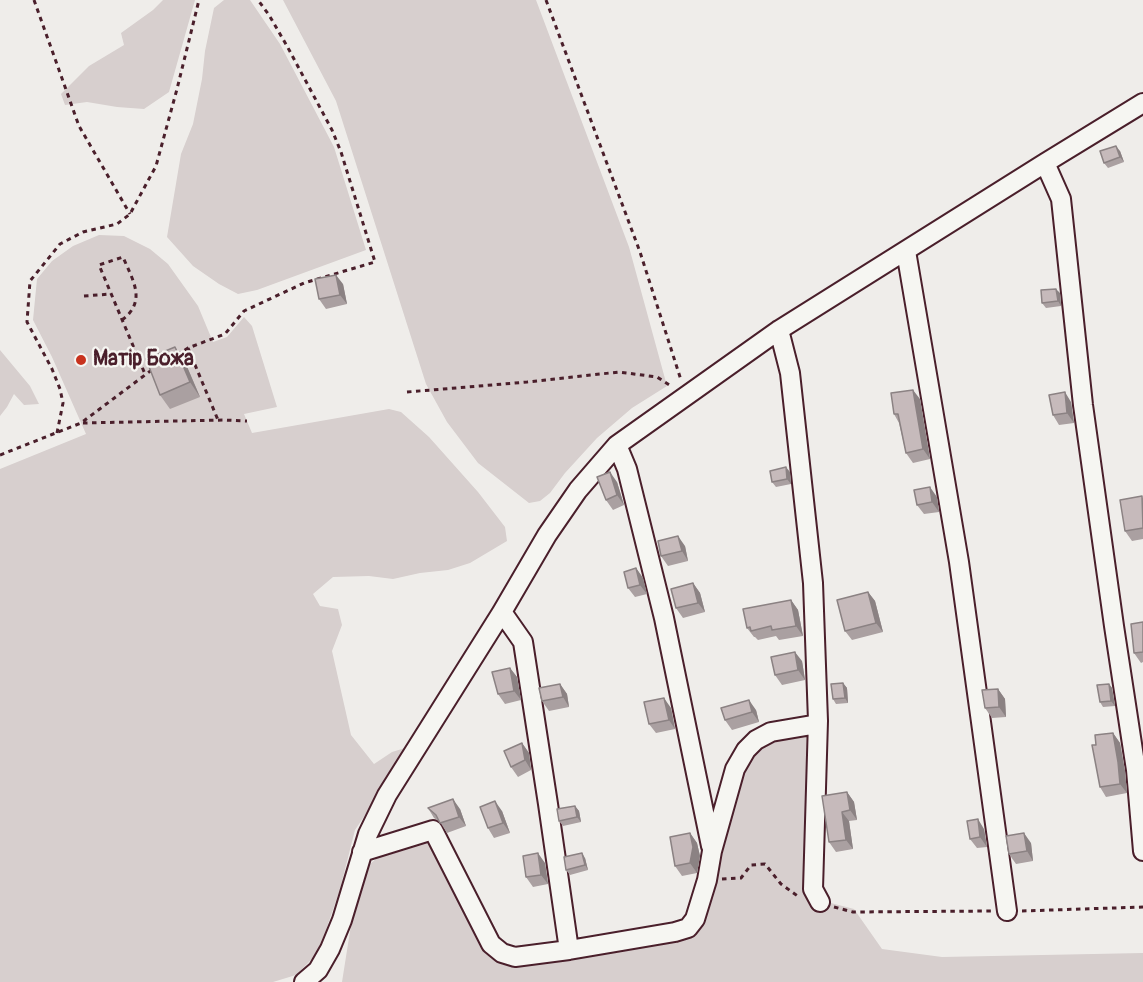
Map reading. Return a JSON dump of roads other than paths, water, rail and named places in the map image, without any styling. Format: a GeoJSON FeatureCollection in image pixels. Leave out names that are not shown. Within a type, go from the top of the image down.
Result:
{"type":"FeatureCollection","features":[{"type":"Feature","properties":{"kind":"street"},"geometry":{"type":"LineString","coordinates":[[304,982],[318,970],[330,949],[342,920],[368,834],[387,795],[502,612],[547,535],[578,490],[617,445],[779,330],[1143,103]]}},
{"type":"Feature","properties":{"kind":"street"},"geometry":{"type":"LineString","coordinates":[[1045,163],[1061,199],[1083,405],[1136,770],[1143,850]]}},
{"type":"Feature","properties":{"kind":"street"},"geometry":{"type":"LineString","coordinates":[[906,251],[959,561],[1007,911]]}},
{"type":"Feature","properties":{"kind":"street"},"geometry":{"type":"LineString","coordinates":[[779,330],[790,373],[813,583],[818,721],[813,889],[820,902]]}},
{"type":"Feature","properties":{"kind":"street"},"geometry":{"type":"LineString","coordinates":[[617,445],[627,469],[664,618],[712,851]]}},
{"type":"Feature","properties":{"kind":"street"},"geometry":{"type":"LineString","coordinates":[[502,612],[523,642],[569,950]]}},
{"type":"Feature","properties":{"kind":"street"},"geometry":{"type":"LineString","coordinates":[[362,852],[433,830],[491,944],[502,953],[515,957],[675,932],[688,928],[695,919],[735,769],[746,750],[756,740],[771,732],[812,725],[818,721]]}},
{"type":"Feature","properties":{"kind":"place","name":"Матір Божа"},"geometry":{"type":"Point","coordinates":[81,360]}}]}
